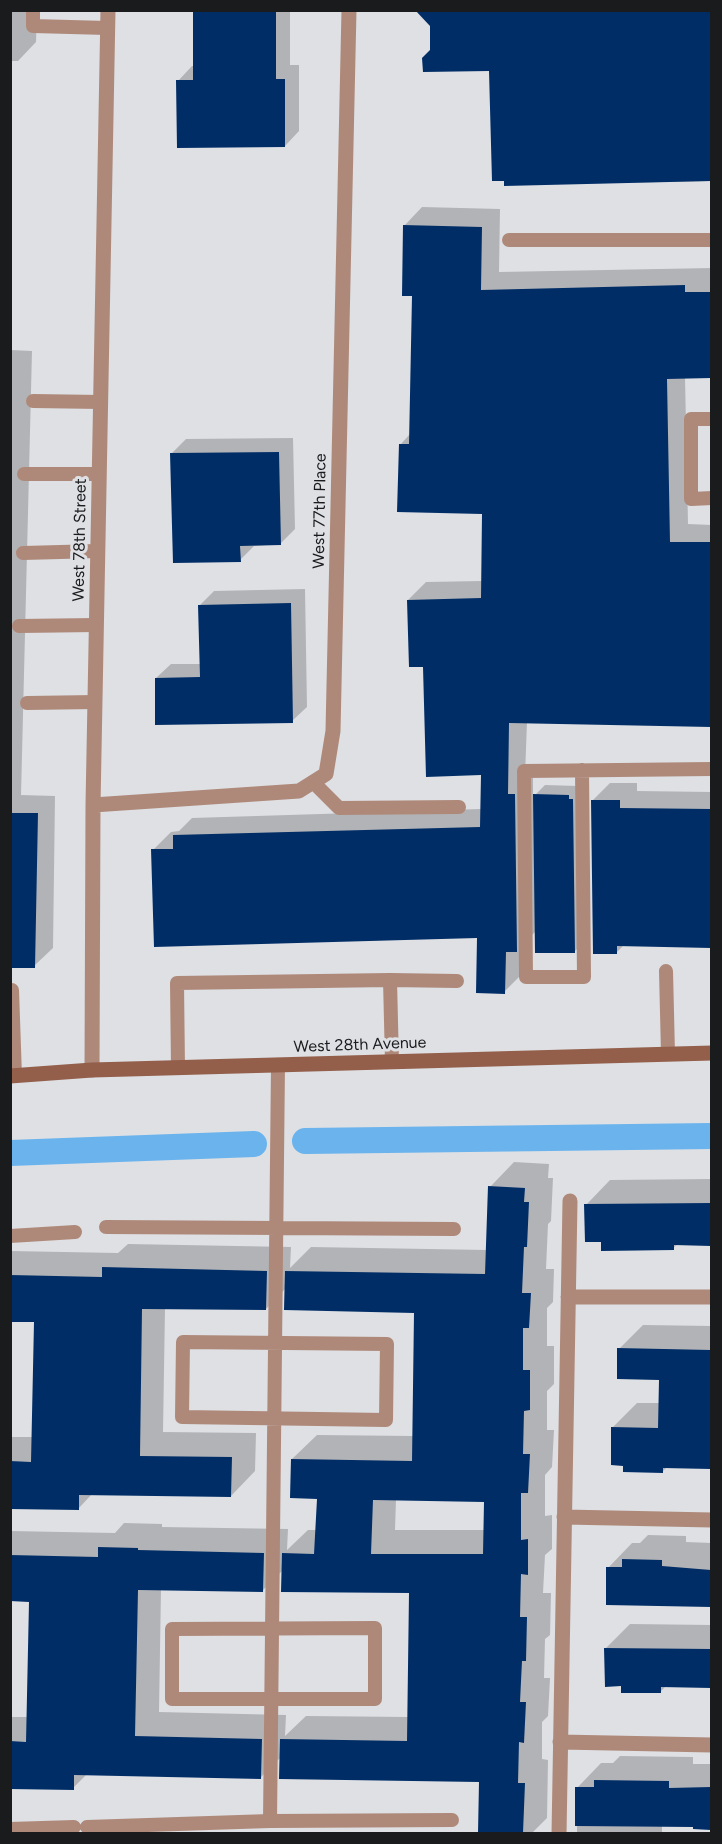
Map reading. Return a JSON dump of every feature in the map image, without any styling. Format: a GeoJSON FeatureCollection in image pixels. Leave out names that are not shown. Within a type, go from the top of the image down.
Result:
{"type":"FeatureCollection","features":[{"type":"Feature","properties":{"kind":"main road","name":"West 28th Avenue"},"geometry":{"type":"LineString","coordinates":[[13,1076],[92,1070],[711,1053]]}},
{"type":"Feature","properties":{"kind":"street","name":"West 78th Street"},"geometry":{"type":"LineString","coordinates":[[92,1070],[93,805],[108,10]]}},
{"type":"Feature","properties":{"kind":"street","name":"West 77th Place"},"geometry":{"type":"LineString","coordinates":[[313,782],[327,774],[333,731],[349,10]]}},
{"type":"Feature","properties":{"kind":"street"},"geometry":{"type":"LineString","coordinates":[[93,805],[299,791],[313,782]]}},
{"type":"Feature","properties":{"kind":"street"},"geometry":{"type":"LineString","coordinates":[[559,1833],[570,1201]]}},
{"type":"Feature","properties":{"kind":"street"},"geometry":{"type":"LineString","coordinates":[[568,1297],[711,1297]]}},
{"type":"Feature","properties":{"kind":"street"},"geometry":{"type":"LineString","coordinates":[[564,1517],[711,1520]]}},
{"type":"Feature","properties":{"kind":"street"},"geometry":{"type":"LineString","coordinates":[[561,1742],[711,1745]]}},
{"type":"Feature","properties":{"kind":"lane"},"geometry":{"type":"LineString","coordinates":[[33,10],[33,26],[107,28]]}},
{"type":"Feature","properties":{"kind":"lane"},"geometry":{"type":"LineString","coordinates":[[509,240],[711,240]]}},
{"type":"Feature","properties":{"kind":"lane"},"geometry":{"type":"LineString","coordinates":[[33,401],[101,402]]}},
{"type":"Feature","properties":{"kind":"lane"},"geometry":{"type":"LineString","coordinates":[[711,419],[691,419],[691,499],[711,498]]}},
{"type":"Feature","properties":{"kind":"lane"},"geometry":{"type":"LineString","coordinates":[[24,474],[99,474]]}},
{"type":"Feature","properties":{"kind":"lane"},"geometry":{"type":"LineString","coordinates":[[24,553],[98,551]]}},
{"type":"Feature","properties":{"kind":"lane"},"geometry":{"type":"LineString","coordinates":[[19,626],[96,626]]}},
{"type":"Feature","properties":{"kind":"lane"},"geometry":{"type":"LineString","coordinates":[[27,703],[95,702]]}},
{"type":"Feature","properties":{"kind":"lane"},"geometry":{"type":"LineString","coordinates":[[582,771],[584,977],[526,977],[524,771],[711,770]]}},
{"type":"Feature","properties":{"kind":"lane"},"geometry":{"type":"LineString","coordinates":[[313,782],[339,807],[459,807]]}},
{"type":"Feature","properties":{"kind":"lane"},"geometry":{"type":"LineString","coordinates":[[666,971],[668,1054]]}},
{"type":"Feature","properties":{"kind":"lane"},"geometry":{"type":"LineString","coordinates":[[390,980],[392,1062]]}},
{"type":"Feature","properties":{"kind":"lane"},"geometry":{"type":"LineString","coordinates":[[178,1068],[177,983],[457,981]]}},
{"type":"Feature","properties":{"kind":"lane"},"geometry":{"type":"LineString","coordinates":[[12,990],[13,1076]]}},
{"type":"Feature","properties":{"kind":"lane"},"geometry":{"type":"LineString","coordinates":[[270,1821],[278,1065]]}},
{"type":"Feature","properties":{"kind":"lane"},"geometry":{"type":"LineString","coordinates":[[106,1227],[454,1228]]}},
{"type":"Feature","properties":{"kind":"lane"},"geometry":{"type":"LineString","coordinates":[[10,1236],[75,1232]]}},
{"type":"Feature","properties":{"kind":"lane"},"geometry":{"type":"LineString","coordinates":[[183,1342],[275,1343],[387,1344],[386,1420],[182,1417],[183,1342]]}},
{"type":"Feature","properties":{"kind":"lane"},"geometry":{"type":"LineString","coordinates":[[172,1629],[272,1629],[375,1629],[375,1699],[172,1699],[172,1629]]}},
{"type":"Feature","properties":{"kind":"lane"},"geometry":{"type":"LineString","coordinates":[[10,1829],[270,1821],[452,1820]]}},
{"type":"Feature","properties":{"kind":"building"},"geometry":{"type":"Polygon","coordinates":[[[193,10],[276,10],[276,79],[285,79],[285,147],[177,148],[176,80],[193,80],[193,10]]]}},
{"type":"Feature","properties":{"kind":"building"},"geometry":{"type":"Polygon","coordinates":[[[415,10],[711,10],[711,181],[504,186],[504,181],[492,181],[489,71],[423,72],[422,58],[430,50],[430,26],[415,10]]]}},
{"type":"Feature","properties":{"kind":"building"},"geometry":{"type":"Polygon","coordinates":[[[403,225],[482,227],[481,290],[685,285],[685,292],[711,292],[711,378],[667,379],[670,542],[711,542],[711,727],[509,723],[508,794],[515,794],[517,952],[506,952],[505,994],[476,993],[477,938],[154,947],[151,849],[173,849],[173,835],[480,827],[481,775],[426,777],[423,667],[409,667],[407,600],[481,598],[482,514],[397,512],[399,444],[409,444],[412,296],[402,296],[403,225]]]}},
{"type":"Feature","properties":{"kind":"building"},"geometry":{"type":"Polygon","coordinates":[[[279,452],[281,545],[240,546],[241,562],[173,563],[170,453],[279,452]]]}},
{"type":"Feature","properties":{"kind":"building"},"geometry":{"type":"Polygon","coordinates":[[[291,603],[293,723],[155,725],[155,678],[200,677],[198,605],[291,603]]]}},
{"type":"Feature","properties":{"kind":"building"},"geometry":{"type":"Polygon","coordinates":[[[533,794],[569,795],[569,799],[573,799],[575,953],[535,953],[533,794]]]}},
{"type":"Feature","properties":{"kind":"building"},"geometry":{"type":"Polygon","coordinates":[[[591,800],[620,800],[620,808],[711,809],[711,948],[617,946],[617,954],[593,954],[591,800]]]}},
{"type":"Feature","properties":{"kind":"building"},"geometry":{"type":"Polygon","coordinates":[[[10,813],[38,813],[35,968],[10,968],[10,813]]]}},
{"type":"Feature","properties":{"kind":"building"},"geometry":{"type":"Polygon","coordinates":[[[488,1186],[525,1188],[524,1202],[529,1202],[522,1293],[531,1293],[529,1328],[523,1328],[523,1370],[530,1370],[530,1410],[524,1411],[523,1454],[530,1454],[528,1493],[521,1493],[521,1540],[528,1539],[528,1575],[521,1574],[520,1617],[527,1617],[526,1661],[522,1661],[520,1702],[526,1702],[524,1743],[519,1742],[518,1783],[525,1783],[523,1833],[478,1833],[479,1782],[279,1779],[280,1739],[407,1741],[409,1593],[281,1592],[282,1553],[314,1554],[317,1499],[290,1498],[291,1459],[412,1461],[414,1313],[284,1310],[285,1271],[485,1274],[488,1186]],[[373,1500],[371,1554],[483,1554],[484,1502],[373,1500]]]}},
{"type":"Feature","properties":{"kind":"building"},"geometry":{"type":"Polygon","coordinates":[[[711,1203],[711,1246],[674,1245],[674,1250],[601,1251],[601,1242],[585,1242],[584,1204],[711,1203]]]}},
{"type":"Feature","properties":{"kind":"building"},"geometry":{"type":"Polygon","coordinates":[[[102,1267],[267,1271],[266,1310],[142,1309],[140,1456],[232,1457],[231,1497],[79,1495],[79,1510],[10,1509],[10,1461],[31,1462],[34,1322],[10,1322],[10,1275],[102,1277],[102,1267]]]}},
{"type":"Feature","properties":{"kind":"building"},"geometry":{"type":"Polygon","coordinates":[[[617,1348],[711,1350],[711,1469],[663,1468],[663,1473],[623,1472],[623,1466],[611,1465],[611,1427],[658,1428],[659,1380],[617,1379],[617,1348]]]}},
{"type":"Feature","properties":{"kind":"building"},"geometry":{"type":"Polygon","coordinates":[[[98,1547],[264,1553],[263,1592],[138,1590],[135,1736],[262,1739],[261,1779],[74,1775],[74,1790],[10,1789],[10,1741],[26,1742],[29,1602],[10,1601],[10,1555],[98,1557],[98,1547]]]}},
{"type":"Feature","properties":{"kind":"building"},"geometry":{"type":"Polygon","coordinates":[[[622,1559],[662,1560],[662,1566],[711,1570],[711,1607],[606,1605],[606,1567],[622,1567],[622,1559]]]}},
{"type":"Feature","properties":{"kind":"building"},"geometry":{"type":"Polygon","coordinates":[[[604,1648],[711,1649],[711,1688],[661,1687],[661,1693],[621,1693],[621,1686],[605,1687],[604,1648]]]}},
{"type":"Feature","properties":{"kind":"building"},"geometry":{"type":"Polygon","coordinates":[[[594,1780],[669,1781],[669,1788],[711,1787],[711,1830],[693,1829],[693,1827],[575,1826],[575,1787],[594,1787],[594,1780]]]}},
{"type":"Feature","properties":{"kind":"waterway"},"geometry":{"type":"LineString","coordinates":[[305,1141],[712,1136]]}},
{"type":"Feature","properties":{"kind":"waterway"},"geometry":{"type":"LineString","coordinates":[[10,1153],[254,1144]]}}]}
